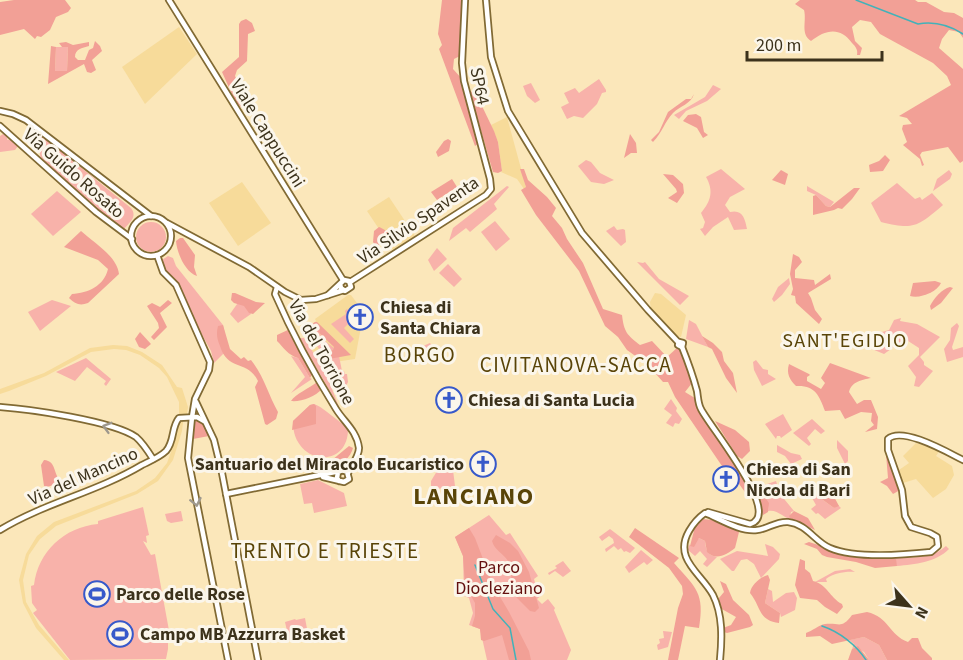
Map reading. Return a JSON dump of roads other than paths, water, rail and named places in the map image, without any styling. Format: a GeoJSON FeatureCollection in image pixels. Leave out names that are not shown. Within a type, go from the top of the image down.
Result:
{"type":"FeatureCollection","features":[{"type":"Feature","properties":{"kind":"street","name":"Viale Cappuccini"},"geometry":{"type":"LineString","coordinates":[[169,0],[342,282],[344,290]]}},
{"type":"Feature","properties":{"kind":"street","name":"SP64"},"geometry":{"type":"LineString","coordinates":[[465,0],[462,63],[464,81],[489,176]]}},
{"type":"Feature","properties":{"kind":"street"},"geometry":{"type":"LineString","coordinates":[[486,0],[491,57],[508,111],[584,235],[680,345],[689,364],[699,407],[729,449],[751,487],[760,510],[757,520],[750,524],[708,512]]}},
{"type":"Feature","properties":{"kind":"street","name":"Via Guido Rosato"},"geometry":{"type":"LineString","coordinates":[[0,111],[26,120],[152,216]]}},
{"type":"Feature","properties":{"kind":"street","name":"Via Guido Rosato"},"geometry":{"type":"LineString","coordinates":[[0,126],[96,212],[132,239]]}},
{"type":"Feature","properties":{"kind":"street","name":"Via Silvio Spaventa"},"geometry":{"type":"LineString","coordinates":[[350,282],[486,195],[492,184],[489,176]]}},
{"type":"Feature","properties":{"kind":"street","name":"Via Guido Rosato"},"geometry":{"type":"LineString","coordinates":[[136,206],[139,212],[138,221]]}},
{"type":"Feature","properties":{"kind":"street"},"geometry":{"type":"LineString","coordinates":[[184,233],[171,240],[166,250],[157,255],[141,253],[133,245],[133,229],[138,221],[152,216],[162,219],[249,267],[277,287],[301,300],[323,297],[350,289],[350,282],[342,282],[323,297]]}},
{"type":"Feature","properties":{"kind":"street"},"geometry":{"type":"LineString","coordinates":[[167,223],[171,231],[171,240]]}},
{"type":"Feature","properties":{"kind":"street"},"geometry":{"type":"LineString","coordinates":[[157,255],[163,272],[176,285],[210,362],[209,370],[195,399],[189,470],[228,660]]}},
{"type":"Feature","properties":{"kind":"street","name":"Via del Torrione"},"geometry":{"type":"LineString","coordinates":[[277,287],[275,294],[310,363],[336,409],[352,429],[359,448],[353,463]]}},
{"type":"Feature","properties":{"kind":"street"},"geometry":{"type":"LineString","coordinates":[[195,399],[214,440],[258,660]]}},
{"type":"Feature","properties":{"kind":"street"},"geometry":{"type":"LineString","coordinates":[[0,407],[25,409],[123,431],[135,437],[153,459]]}},
{"type":"Feature","properties":{"kind":"street"},"geometry":{"type":"LineString","coordinates":[[192,417],[204,421]]}},
{"type":"Feature","properties":{"kind":"street","name":"Via del Mancino"},"geometry":{"type":"LineString","coordinates":[[0,530],[29,515],[101,487],[163,454],[171,444],[178,419],[192,417]]}},
{"type":"Feature","properties":{"kind":"street"},"geometry":{"type":"LineString","coordinates":[[720,660],[722,637],[719,612],[713,596],[688,561],[684,551],[685,538],[700,516],[705,513],[740,528],[755,530],[778,522],[787,522],[810,532],[830,548],[854,553],[872,555],[931,552],[938,546],[937,537],[930,532],[911,527],[905,516],[902,490],[888,450],[888,439],[892,435],[899,434],[910,437],[963,460]]}},
{"type":"Feature","properties":{"kind":"street"},"geometry":{"type":"LineString","coordinates":[[317,476],[347,481],[353,463]]}},
{"type":"Feature","properties":{"kind":"street"},"geometry":{"type":"LineString","coordinates":[[339,481],[337,476],[353,463]]}},
{"type":"Feature","properties":{"kind":"street"},"geometry":{"type":"LineString","coordinates":[[226,494],[341,471],[348,473]]}},
{"type":"Feature","properties":{"kind":"waterway"},"geometry":{"type":"LineString","coordinates":[[856,0],[918,24],[942,24],[963,34]]}},
{"type":"Feature","properties":{"kind":"waterway"},"geometry":{"type":"LineString","coordinates":[[475,565],[493,609],[510,628],[516,660]]}},
{"type":"Feature","properties":{"kind":"waterway"},"geometry":{"type":"LineString","coordinates":[[822,626],[847,640],[866,660]]}},
{"type":"Feature","properties":{"kind":"place","name":"Chiesa di Santa Chiara"},"geometry":{"type":"Point","coordinates":[360,317]}},
{"type":"Feature","properties":{"kind":"place","name":"Chiesa di Santa Lucia"},"geometry":{"type":"Point","coordinates":[449,400]}},
{"type":"Feature","properties":{"kind":"place","name":"Santuario del Miracolo Eucaristico"},"geometry":{"type":"Point","coordinates":[483,464]}},
{"type":"Feature","properties":{"kind":"place","name":"Chiesa di San Nicola di Bari"},"geometry":{"type":"Point","coordinates":[726,479]}},
{"type":"Feature","properties":{"kind":"place","name":"Parco delle Rose"},"geometry":{"type":"Point","coordinates":[97,594]}},
{"type":"Feature","properties":{"kind":"place","name":"Campo MB Azzurra Basket"},"geometry":{"type":"Point","coordinates":[120,634]}},
{"type":"Feature","properties":{"kind":"district","name":"SANT'EGIDIO"},"geometry":{"type":"Point","coordinates":[845,340]}},
{"type":"Feature","properties":{"kind":"district","name":"BORGO"},"geometry":{"type":"Point","coordinates":[420,355]}},
{"type":"Feature","properties":{"kind":"district","name":"CIVITANOVA-SACCA"},"geometry":{"type":"Point","coordinates":[576,365]}},
{"type":"Feature","properties":{"kind":"district","name":"LANCIANO"},"geometry":{"type":"Point","coordinates":[474,496]}},
{"type":"Feature","properties":{"kind":"district","name":"TRENTO E TRIESTE"},"geometry":{"type":"Point","coordinates":[325,551]}},
{"type":"Feature","properties":{"kind":"park label","name":"Parco Diocleziano"},"geometry":{"type":"Point","coordinates":[499,577]}}]}
